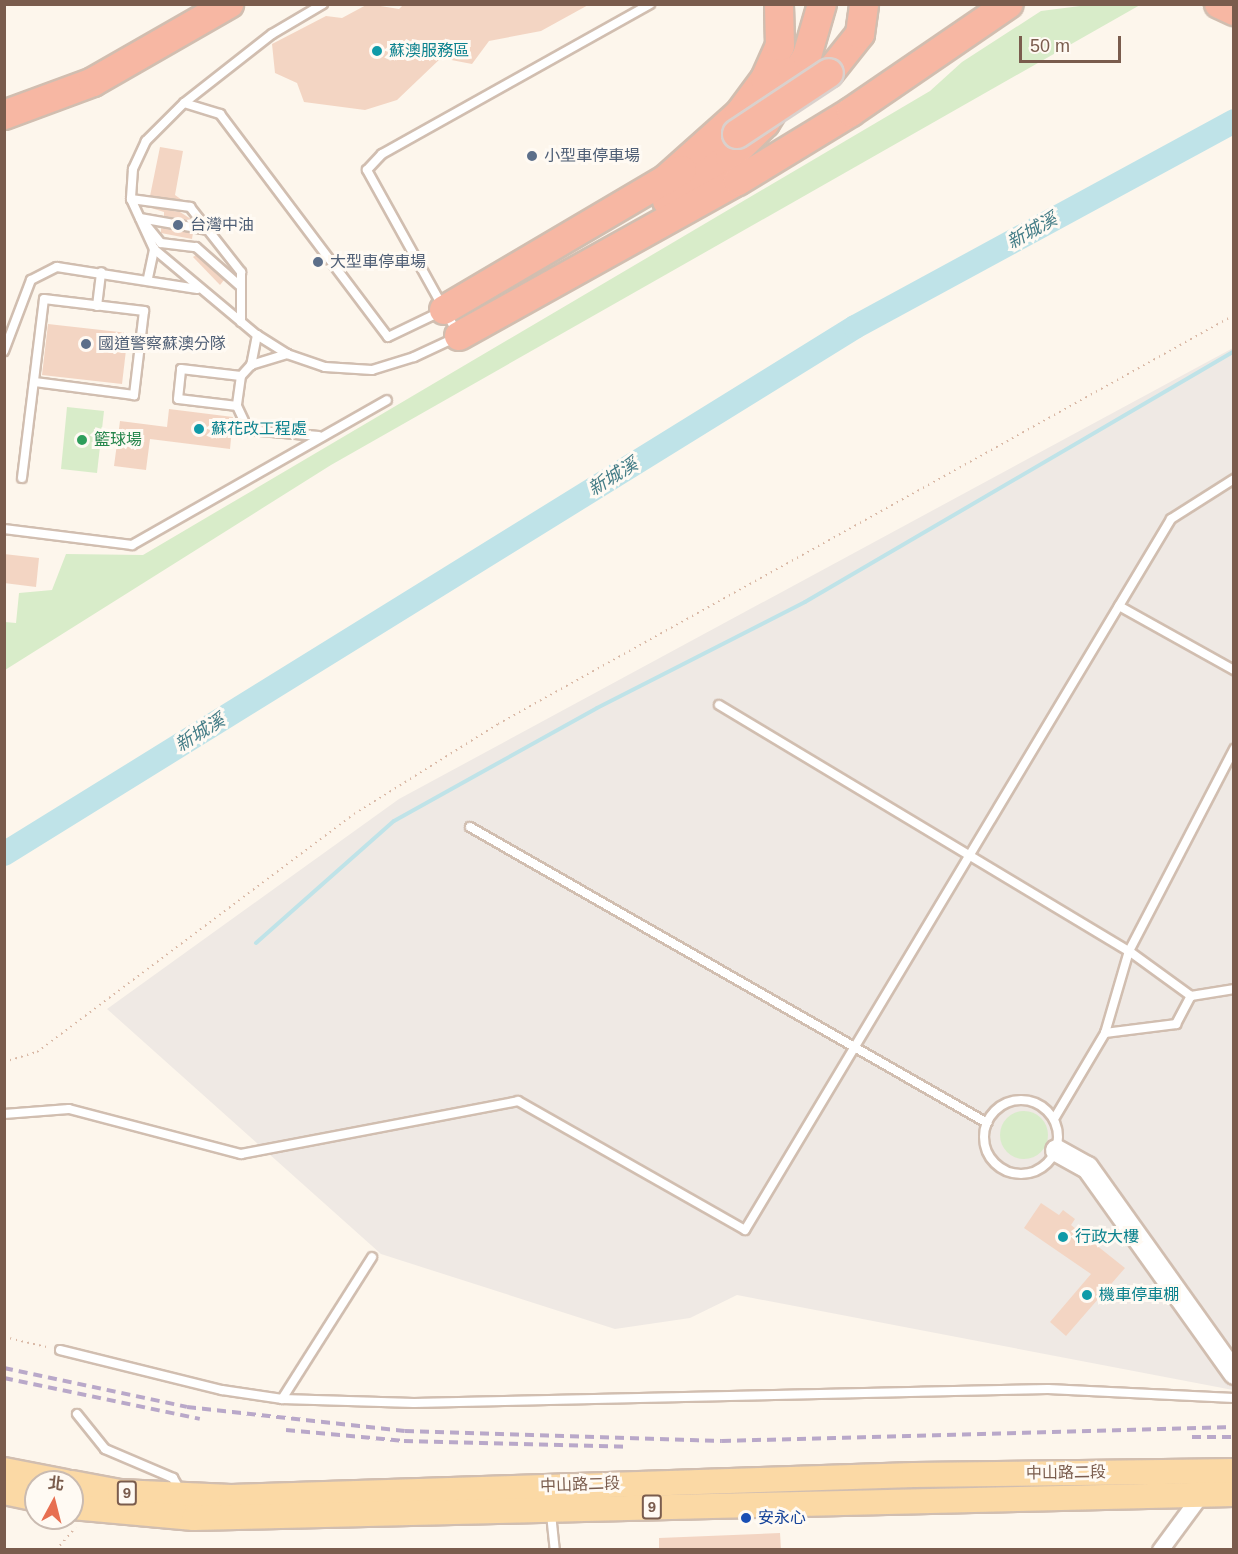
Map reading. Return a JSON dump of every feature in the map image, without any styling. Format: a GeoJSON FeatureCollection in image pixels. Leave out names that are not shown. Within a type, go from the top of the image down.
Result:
{"type":"FeatureCollection","features":[{"type":"Feature","properties":{"kind":"highway"},"geometry":{"type":"LineString","coordinates":[[4,115],[93,82],[229,4]]}},
{"type":"Feature","properties":{"kind":"highway"},"geometry":{"type":"LineString","coordinates":[[657,187],[739,114],[765,80],[780,46],[779,4]]}},
{"type":"Feature","properties":{"kind":"highway"},"geometry":{"type":"LineString","coordinates":[[552,280],[730,157],[751,137],[807,56],[822,4]]}},
{"type":"Feature","properties":{"kind":"highway"},"geometry":{"type":"LineString","coordinates":[[444,310],[657,187],[829,73],[860,34],[864,4]]}},
{"type":"Feature","properties":{"kind":"highway"},"geometry":{"type":"LineString","coordinates":[[459,336],[552,280],[795,146],[1009,4]]}},
{"type":"Feature","properties":{"kind":"highway"},"geometry":{"type":"LineString","coordinates":[[1219,4],[1233,11]]}},
{"type":"Feature","properties":{"kind":"main road"},"geometry":{"type":"LineString","coordinates":[[4,1470],[24,1474]]}},
{"type":"Feature","properties":{"kind":"main road","name":"中山路二段"},"geometry":{"type":"LineString","coordinates":[[84,1485],[181,1506],[231,1497],[914,1475],[1224,1471]]}},
{"type":"Feature","properties":{"kind":"main road"},"geometry":{"type":"LineString","coordinates":[[914,1475],[914,1499]]}},
{"type":"Feature","properties":{"kind":"main road"},"geometry":{"type":"LineString","coordinates":[[4,1492],[24,1496]]}},
{"type":"Feature","properties":{"kind":"main road","name":"中山路二段"},"geometry":{"type":"LineString","coordinates":[[84,1508],[181,1506],[551,1509],[914,1499],[1233,1494]]}},
{"type":"Feature","properties":{"kind":"street"},"geometry":{"type":"LineString","coordinates":[[1056,1150],[1087,1167],[1233,1373]]}},
{"type":"Feature","properties":{"kind":"street"},"geometry":{"type":"LineString","coordinates":[[1160,1550],[1202,1494],[1224,1471]]}},
{"type":"Feature","properties":{"kind":"lane"},"geometry":{"type":"LineString","coordinates":[[323,4],[272,34],[184,103],[146,141],[133,169],[131,199],[154,249],[198,289],[257,335],[287,354],[325,367],[372,370],[414,357],[459,336],[367,170],[382,154],[650,4]]}},
{"type":"Feature","properties":{"kind":"lane"},"geometry":{"type":"LineString","coordinates":[[184,103],[220,114],[388,338],[444,310]]}},
{"type":"Feature","properties":{"kind":"lane"},"geometry":{"type":"LineString","coordinates":[[131,199],[190,207],[241,272],[241,322]]}},
{"type":"Feature","properties":{"kind":"lane"},"geometry":{"type":"LineString","coordinates":[[140,218],[208,230]]}},
{"type":"Feature","properties":{"kind":"lane"},"geometry":{"type":"LineString","coordinates":[[140,218],[161,243],[196,247],[241,287]]}},
{"type":"Feature","properties":{"kind":"lane"},"geometry":{"type":"LineString","coordinates":[[148,278],[154,249]]}},
{"type":"Feature","properties":{"kind":"lane"},"geometry":{"type":"LineString","coordinates":[[4,351],[31,280],[57,267],[148,278],[198,289]]}},
{"type":"Feature","properties":{"kind":"lane"},"geometry":{"type":"LineString","coordinates":[[97,306],[101,272]]}},
{"type":"Feature","properties":{"kind":"lane"},"geometry":{"type":"LineString","coordinates":[[22,478],[44,299],[144,311],[134,395],[35,382]]}},
{"type":"Feature","properties":{"kind":"lane"},"geometry":{"type":"LineString","coordinates":[[251,365],[257,335]]}},
{"type":"Feature","properties":{"kind":"lane"},"geometry":{"type":"LineString","coordinates":[[287,354],[251,365],[241,376],[237,406],[248,430],[321,436]]}},
{"type":"Feature","properties":{"kind":"lane"},"geometry":{"type":"LineString","coordinates":[[237,406],[177,399],[181,369],[241,376]]}},
{"type":"Feature","properties":{"kind":"lane"},"geometry":{"type":"LineString","coordinates":[[4,529],[132,544],[387,400]]}},
{"type":"Feature","properties":{"kind":"lane"},"geometry":{"type":"LineString","coordinates":[[4,1114],[69,1109],[241,1154],[518,1101],[746,1230],[968,855],[1171,519],[1233,479]]}},
{"type":"Feature","properties":{"kind":"lane"},"geometry":{"type":"LineString","coordinates":[[1119,606],[1233,670]]}},
{"type":"Feature","properties":{"kind":"lane"},"geometry":{"type":"LineString","coordinates":[[719,705],[1130,951],[1191,996],[1233,989]]}},
{"type":"Feature","properties":{"kind":"lane"},"geometry":{"type":"LineString","coordinates":[[1054,1119],[1105,1033],[1130,951],[1233,749]]}},
{"type":"Feature","properties":{"kind":"lane"},"geometry":{"type":"LineString","coordinates":[[470,827],[987,1123]]}},
{"type":"Feature","properties":{"kind":"lane"},"geometry":{"type":"LineString","coordinates":[[1105,1033],[1176,1024],[1191,996]]}},
{"type":"Feature","properties":{"kind":"lane"},"geometry":{"type":"LineString","coordinates":[[1016,1100],[1041,1105],[1054,1119],[1059,1137],[1056,1150],[1050,1161],[1034,1172],[1008,1171],[986,1149],[987,1123],[998,1108],[1016,1100]]}},
{"type":"Feature","properties":{"kind":"lane"},"geometry":{"type":"LineString","coordinates":[[282,1399],[372,1257]]}},
{"type":"Feature","properties":{"kind":"lane"},"geometry":{"type":"LineString","coordinates":[[60,1350],[222,1390],[282,1399],[414,1403],[1048,1389],[1233,1398]]}},
{"type":"Feature","properties":{"kind":"lane"},"geometry":{"type":"LineString","coordinates":[[77,1414],[105,1449],[173,1478],[181,1506]]}},
{"type":"Feature","properties":{"kind":"lane"},"geometry":{"type":"LineString","coordinates":[[551,1509],[555,1550]]}},
{"type":"Feature","properties":{"kind":"path"},"geometry":{"type":"LineString","coordinates":[[4,1062],[37,1052],[354,814],[498,724],[1233,315]]}},
{"type":"Feature","properties":{"kind":"path"},"geometry":{"type":"LineString","coordinates":[[4,1337],[60,1350]]}},
{"type":"Feature","properties":{"kind":"path"},"geometry":{"type":"LineString","coordinates":[[56,1550],[74,1530]]}},
{"type":"Feature","properties":{"kind":"shaded area"},"geometry":{"type":"Polygon","coordinates":[[[1233,348],[1233,1390],[737,1295],[690,1318],[615,1329],[381,1254],[107,1009],[399,799],[1233,348]]]}},
{"type":"Feature","properties":{"kind":"green space"},"geometry":{"type":"Polygon","coordinates":[[[1088,5],[1140,5],[331,465],[5,670],[5,622],[16,623],[19,593],[52,590],[66,554],[143,555],[930,91],[962,62],[1041,11],[1088,5]]]}},
{"type":"Feature","properties":{"kind":"green space","name":"籃球場"},"geometry":{"type":"Polygon","coordinates":[[[67,407],[104,411],[97,473],[61,469],[67,407]]]}},
{"type":"Feature","properties":{"kind":"green space"},"geometry":{"type":"Polygon","coordinates":[[[1024,1111],[1041,1118],[1048,1135],[1041,1152],[1024,1159],[1007,1152],[1000,1135],[1007,1118],[1024,1111]]]}},
{"type":"Feature","properties":{"kind":"building","name":"蘇澳服務區"},"geometry":{"type":"Polygon","coordinates":[[[368,4],[399,9],[404,4],[590,4],[541,31],[489,41],[472,64],[441,58],[397,100],[365,110],[304,102],[297,83],[275,73],[272,44],[326,16],[342,18],[368,4]]]}},
{"type":"Feature","properties":{"kind":"building"},"geometry":{"type":"Polygon","coordinates":[[[160,147],[183,151],[175,195],[182,200],[150,196],[160,147]]]}},
{"type":"Feature","properties":{"kind":"building"},"geometry":{"type":"Polygon","coordinates":[[[148,207],[180,212],[194,221],[164,216],[164,212],[148,207]]]}},
{"type":"Feature","properties":{"kind":"building"},"geometry":{"type":"Polygon","coordinates":[[[161,228],[193,233],[192,239],[161,233],[161,228]]]}},
{"type":"Feature","properties":{"kind":"building"},"geometry":{"type":"Polygon","coordinates":[[[196,255],[224,280],[220,285],[193,257],[196,255]]]}},
{"type":"Feature","properties":{"kind":"building","name":"國道警察蘇澳分隊"},"geometry":{"type":"Polygon","coordinates":[[[48,324],[128,333],[122,384],[42,375],[48,324]]]}},
{"type":"Feature","properties":{"kind":"building"},"geometry":{"type":"Polygon","coordinates":[[[169,409],[233,417],[230,449],[150,439],[146,470],[114,466],[120,421],[167,427],[169,409]]]}},
{"type":"Feature","properties":{"kind":"building"},"geometry":{"type":"Polygon","coordinates":[[[4,554],[39,558],[36,587],[4,583],[4,554]]]}},
{"type":"Feature","properties":{"kind":"building"},"geometry":{"type":"Polygon","coordinates":[[[1041,1203],[1059,1215],[1063,1210],[1075,1219],[1071,1225],[1125,1268],[1066,1336],[1050,1322],[1091,1274],[1024,1228],[1041,1203]]]}},
{"type":"Feature","properties":{"kind":"building"},"geometry":{"type":"Polygon","coordinates":[[[780,1533],[781,1550],[659,1550],[659,1538],[780,1533]]]}},
{"type":"Feature","properties":{"kind":"waterway","name":"新城溪"},"geometry":{"type":"LineString","coordinates":[[4,854],[855,327],[1234,121]]}},
{"type":"Feature","properties":{"kind":"waterway"},"geometry":{"type":"LineString","coordinates":[[256,943],[394,821],[597,708],[805,602],[1234,351]]}},
{"type":"Feature","properties":{"kind":"railway"},"geometry":{"type":"LineString","coordinates":[[4,1368],[187,1407],[405,1431],[722,1441],[1234,1427]]}},
{"type":"Feature","properties":{"kind":"railway"},"geometry":{"type":"LineString","coordinates":[[4,1378],[200,1419]]}},
{"type":"Feature","properties":{"kind":"railway"},"geometry":{"type":"LineString","coordinates":[[286,1430],[404,1441],[628,1447]]}},
{"type":"Feature","properties":{"kind":"railway"},"geometry":{"type":"LineString","coordinates":[[1192,1437],[1234,1437]]}},
{"type":"Feature","properties":{"kind":"place","name":"蘇澳服務區"},"geometry":{"type":"Point","coordinates":[377,51]}},
{"type":"Feature","properties":{"kind":"place","name":"小型車停車場"},"geometry":{"type":"Point","coordinates":[532,156]}},
{"type":"Feature","properties":{"kind":"place","name":"台灣中油"},"geometry":{"type":"Point","coordinates":[178,225]}},
{"type":"Feature","properties":{"kind":"place","name":"大型車停車場"},"geometry":{"type":"Point","coordinates":[318,262]}},
{"type":"Feature","properties":{"kind":"place","name":"國道警察蘇澳分隊"},"geometry":{"type":"Point","coordinates":[86,344]}},
{"type":"Feature","properties":{"kind":"place","name":"蘇花改工程處"},"geometry":{"type":"Point","coordinates":[199,429]}},
{"type":"Feature","properties":{"kind":"place","name":"籃球場"},"geometry":{"type":"Point","coordinates":[82,440]}},
{"type":"Feature","properties":{"kind":"place","name":"行政大樓"},"geometry":{"type":"Point","coordinates":[1063,1237]}},
{"type":"Feature","properties":{"kind":"place","name":"機車停車棚"},"geometry":{"type":"Point","coordinates":[1087,1295]}},
{"type":"Feature","properties":{"kind":"place","name":"安永心"},"geometry":{"type":"Point","coordinates":[746,1518]}}]}
